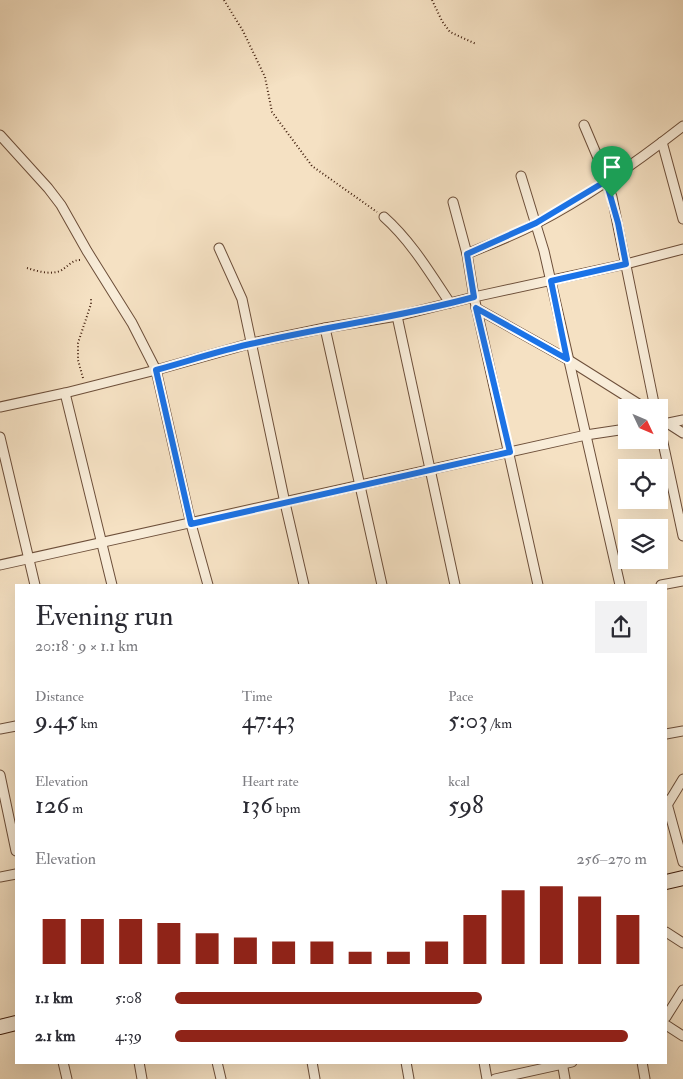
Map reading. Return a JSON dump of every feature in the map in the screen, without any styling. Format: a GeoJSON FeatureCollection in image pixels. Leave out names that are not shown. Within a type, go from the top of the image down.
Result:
{"type":"FeatureCollection","features":[{"type":"Feature","properties":{"kind":"street"},"geometry":{"type":"LineString","coordinates":[[584,125],[606,181],[618,223],[653,399]]}},
{"type":"Feature","properties":{"kind":"street"},"geometry":{"type":"LineString","coordinates":[[467,254],[536,223],[606,181],[683,126]]}},
{"type":"Feature","properties":{"kind":"street"},"geometry":{"type":"LineString","coordinates":[[0,135],[53,194],[132,324],[156,370],[191,524],[208,584]]}},
{"type":"Feature","properties":{"kind":"street"},"geometry":{"type":"LineString","coordinates":[[662,142],[683,218]]}},
{"type":"Feature","properties":{"kind":"street"},"geometry":{"type":"LineString","coordinates":[[521,176],[536,223],[551,281],[567,359],[620,584]]}},
{"type":"Feature","properties":{"kind":"street"},"geometry":{"type":"LineString","coordinates":[[453,202],[467,254],[476,308],[510,452],[538,584]]}},
{"type":"Feature","properties":{"kind":"street"},"geometry":{"type":"LineString","coordinates":[[384,217],[409,243],[450,303]]}},
{"type":"Feature","properties":{"kind":"street"},"geometry":{"type":"LineString","coordinates":[[219,248],[242,299],[284,503],[304,584]]}},
{"type":"Feature","properties":{"kind":"street"},"geometry":{"type":"LineString","coordinates":[[0,407],[86,388],[252,343],[397,316],[626,264],[683,249]]}},
{"type":"Feature","properties":{"kind":"street"},"geometry":{"type":"LineString","coordinates":[[476,308],[567,359],[631,399]]}},
{"type":"Feature","properties":{"kind":"street"},"geometry":{"type":"LineString","coordinates":[[397,316],[455,584]]}},
{"type":"Feature","properties":{"kind":"street"},"geometry":{"type":"LineString","coordinates":[[325,328],[382,584]]}},
{"type":"Feature","properties":{"kind":"street"},"geometry":{"type":"LineString","coordinates":[[66,393],[112,584]]}},
{"type":"Feature","properties":{"kind":"street"},"geometry":{"type":"LineString","coordinates":[[669,424],[683,420]]}},
{"type":"Feature","properties":{"kind":"street"},"geometry":{"type":"LineString","coordinates":[[669,424],[683,432]]}},
{"type":"Feature","properties":{"kind":"street"},"geometry":{"type":"LineString","coordinates":[[0,565],[102,544],[586,435],[618,430]]}},
{"type":"Feature","properties":{"kind":"street"},"geometry":{"type":"LineString","coordinates":[[0,437],[34,584]]}},
{"type":"Feature","properties":{"kind":"street"},"geometry":{"type":"LineString","coordinates":[[664,449],[683,536]]}},
{"type":"Feature","properties":{"kind":"street"},"geometry":{"type":"LineString","coordinates":[[666,584],[683,581]]}},
{"type":"Feature","properties":{"kind":"street"},"geometry":{"type":"LineString","coordinates":[[0,729],[15,726]]}},
{"type":"Feature","properties":{"kind":"street"},"geometry":{"type":"LineString","coordinates":[[667,734],[683,731]]}},
{"type":"Feature","properties":{"kind":"street"},"geometry":{"type":"LineString","coordinates":[[0,775],[15,845]]}},
{"type":"Feature","properties":{"kind":"street"},"geometry":{"type":"LineString","coordinates":[[683,779],[667,804],[683,862]]}},
{"type":"Feature","properties":{"kind":"street"},"geometry":{"type":"LineString","coordinates":[[0,877],[15,874]]}},
{"type":"Feature","properties":{"kind":"street"},"geometry":{"type":"LineString","coordinates":[[667,882],[683,878]]}},
{"type":"Feature","properties":{"kind":"street"},"geometry":{"type":"LineString","coordinates":[[667,933],[683,943]]}},
{"type":"Feature","properties":{"kind":"street"},"geometry":{"type":"LineString","coordinates":[[667,1015],[683,990]]}},
{"type":"Feature","properties":{"kind":"street"},"geometry":{"type":"LineString","coordinates":[[0,1027],[15,1023]]}},
{"type":"Feature","properties":{"kind":"street"},"geometry":{"type":"LineString","coordinates":[[667,1026],[683,1036]]}},
{"type":"Feature","properties":{"kind":"street"},"geometry":{"type":"LineString","coordinates":[[63,1064],[67,1079]]}},
{"type":"Feature","properties":{"kind":"street"},"geometry":{"type":"LineString","coordinates":[[139,1064],[142,1079]]}},
{"type":"Feature","properties":{"kind":"street"},"geometry":{"type":"LineString","coordinates":[[217,1064],[221,1079]]}},
{"type":"Feature","properties":{"kind":"street"},"geometry":{"type":"LineString","coordinates":[[312,1064],[315,1079]]}},
{"type":"Feature","properties":{"kind":"street"},"geometry":{"type":"LineString","coordinates":[[406,1064],[409,1079]]}},
{"type":"Feature","properties":{"kind":"street"},"geometry":{"type":"LineString","coordinates":[[484,1064],[487,1079]]}},
{"type":"Feature","properties":{"kind":"street"},"geometry":{"type":"LineString","coordinates":[[495,1079],[558,1064]]}},
{"type":"Feature","properties":{"kind":"street"},"geometry":{"type":"LineString","coordinates":[[562,1064],[565,1079]]}},
{"type":"Feature","properties":{"kind":"street"},"geometry":{"type":"LineString","coordinates":[[642,1064],[645,1079]]}},
{"type":"Feature","properties":{"kind":"path"},"geometry":{"type":"LineString","coordinates":[[224,0],[243,31],[265,77],[272,112],[312,166],[384,217]]}},
{"type":"Feature","properties":{"kind":"path"},"geometry":{"type":"LineString","coordinates":[[432,0],[442,21],[450,32],[476,44]]}},
{"type":"Feature","properties":{"kind":"path"},"geometry":{"type":"LineString","coordinates":[[27,268],[42,272],[58,272],[77,260],[94,261]]}},
{"type":"Feature","properties":{"kind":"path"},"geometry":{"type":"LineString","coordinates":[[86,388],[78,360],[78,343],[91,304],[90,298]]}},
{"type":"Feature","properties":{"kind":"route"},"geometry":{"type":"LineString","coordinates":[[606,181],[612,197],[626,264],[551,281],[567,359],[476,308],[510,452],[191,524],[156,370],[252,343],[397,316],[474,297],[467,254],[536,223],[606,181]]}}]}
